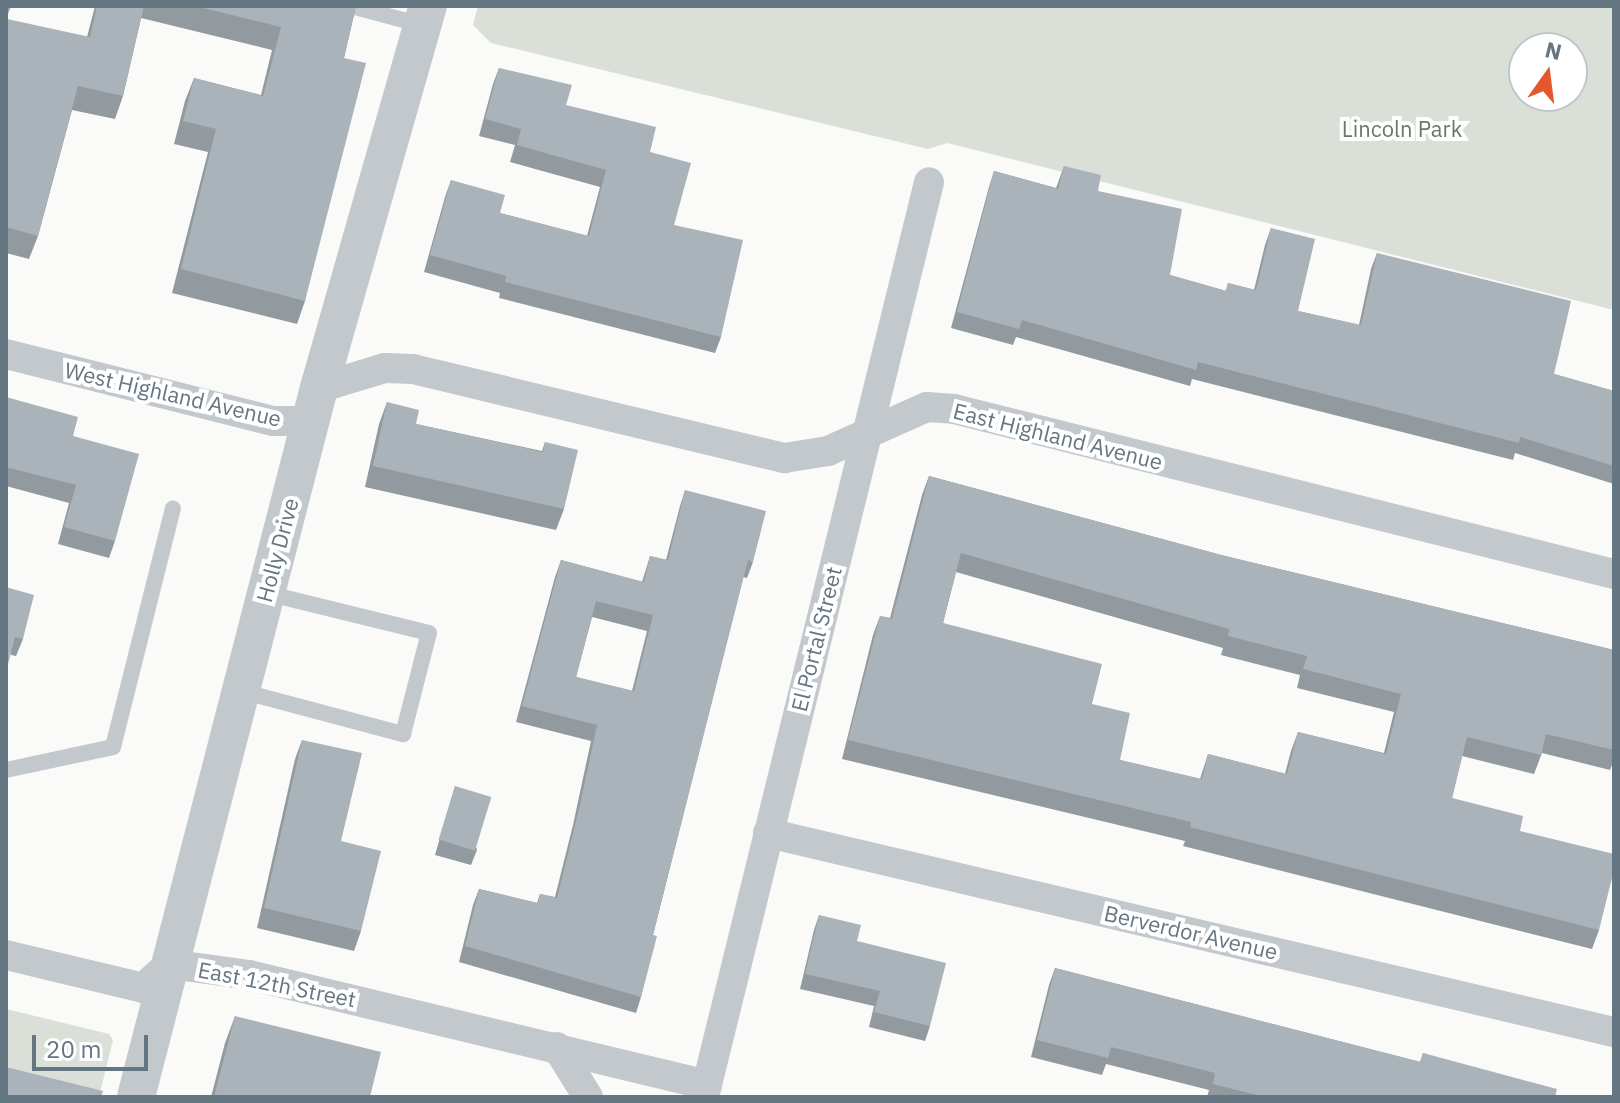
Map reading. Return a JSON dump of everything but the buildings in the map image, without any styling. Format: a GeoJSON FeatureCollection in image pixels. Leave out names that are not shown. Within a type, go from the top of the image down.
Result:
{"type":"FeatureCollection","features":[{"type":"Feature","properties":{"kind":"street","name":"Holly Drive"},"geometry":{"type":"LineString","coordinates":[[136,1097],[319,388],[425,15]]}},
{"type":"Feature","properties":{"kind":"street","name":"El Portal Street"},"geometry":{"type":"LineString","coordinates":[[706,1091],[929,182]]}},
{"type":"Feature","properties":{"kind":"street","name":"West Highland Avenue"},"geometry":{"type":"LineString","coordinates":[[6,354],[273,421],[306,421],[319,388]]}},
{"type":"Feature","properties":{"kind":"street","name":"East Highland Avenue"},"geometry":{"type":"LineString","coordinates":[[319,388],[385,368],[413,369],[784,458],[828,451],[927,407],[954,409],[1614,574]]}},
{"type":"Feature","properties":{"kind":"street","name":"Berverdor Avenue"},"geometry":{"type":"LineString","coordinates":[[768,833],[1614,1032]]}},
{"type":"Feature","properties":{"kind":"street","name":"East 12th Street"},"geometry":{"type":"LineString","coordinates":[[6,955],[143,988],[170,964],[249,975],[557,1047],[706,1091]]}},
{"type":"Feature","properties":{"kind":"street"},"geometry":{"type":"LineString","coordinates":[[557,1047],[588,1097]]}},
{"type":"Feature","properties":{"kind":"lane"},"geometry":{"type":"LineString","coordinates":[[351,6],[425,15]]}},
{"type":"Feature","properties":{"kind":"lane"},"geometry":{"type":"LineString","coordinates":[[6,770],[113,747],[173,508]]}},
{"type":"Feature","properties":{"kind":"lane"},"geometry":{"type":"LineString","coordinates":[[241,691],[403,734],[429,633],[266,593]]}},
{"type":"Feature","properties":{"kind":"green space","name":"Lincoln Park"},"geometry":{"type":"Polygon","coordinates":[[[478,6],[1614,6],[1614,310],[947,143],[928,149],[491,43],[473,25],[478,6]]]}},
{"type":"Feature","properties":{"kind":"green space"},"geometry":{"type":"Polygon","coordinates":[[[6,1009],[109,1034],[113,1040],[99,1097],[6,1096],[6,1009]]]}}]}
